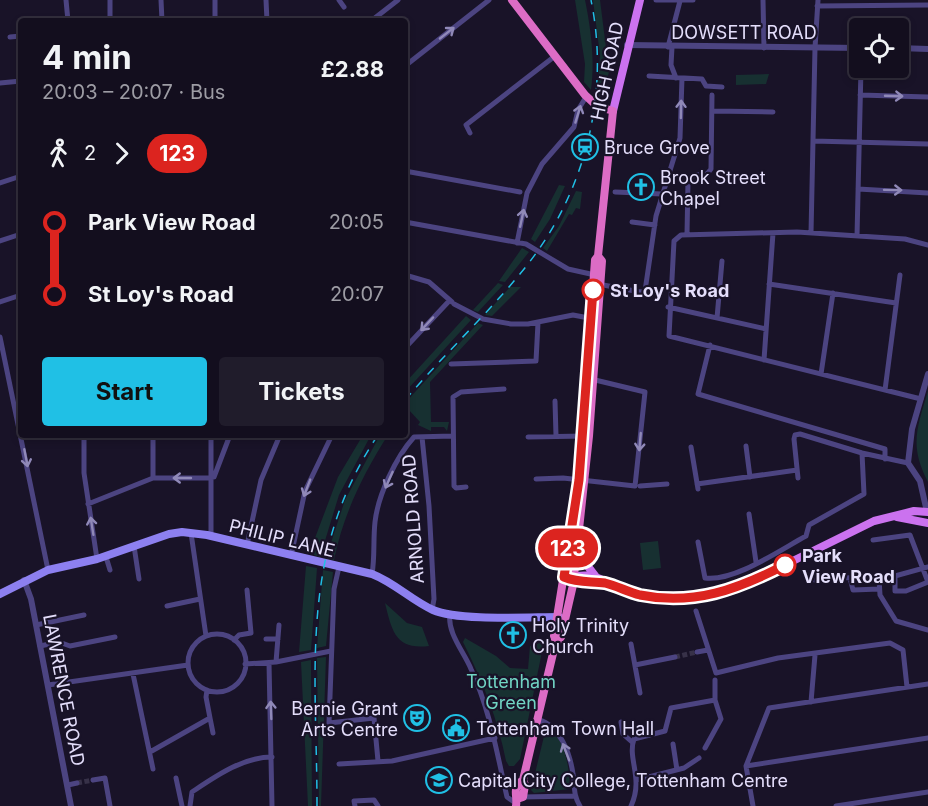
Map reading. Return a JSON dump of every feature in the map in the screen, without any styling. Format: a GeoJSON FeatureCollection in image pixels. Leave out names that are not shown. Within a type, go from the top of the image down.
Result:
{"type":"FeatureCollection","features":[{"type":"Feature","properties":{"kind":"highway"},"geometry":{"type":"LineString","coordinates":[[512,0],[586,97],[597,106],[613,111]]}},
{"type":"Feature","properties":{"kind":"highway","name":"HIGH ROAD"},"geometry":{"type":"LineString","coordinates":[[563,616],[576,542],[591,379],[597,280],[595,260],[598,256],[613,111]]}},
{"type":"Feature","properties":{"kind":"highway","name":"HIGH ROAD"},"geometry":{"type":"LineString","coordinates":[[518,802],[525,785],[524,780],[556,642],[554,636],[572,592],[570,578],[582,481]]}},
{"type":"Feature","properties":{"kind":"main road","name":"HIGH ROAD"},"geometry":{"type":"LineString","coordinates":[[613,111],[627,45],[640,0]]}},
{"type":"Feature","properties":{"kind":"main road"},"geometry":{"type":"LineString","coordinates":[[570,578],[595,580],[657,598],[701,598],[746,584],[853,530],[914,511],[928,512]]}},
{"type":"Feature","properties":{"kind":"main road"},"geometry":{"type":"LineString","coordinates":[[897,517],[928,523]]}},
{"type":"Feature","properties":{"kind":"main road","name":"PHILIP LANE"},"geometry":{"type":"LineString","coordinates":[[0,594],[48,570],[97,559],[169,534],[191,533],[372,574],[388,581],[432,610],[450,614],[563,616]]}},
{"type":"Feature","properties":{"kind":"main road"},"geometry":{"type":"LineString","coordinates":[[576,542],[595,580]]}},
{"type":"Feature","properties":{"kind":"main road"},"geometry":{"type":"LineString","coordinates":[[572,592],[595,580]]}},
{"type":"Feature","properties":{"kind":"street"},"geometry":{"type":"LineString","coordinates":[[66,0],[68,18]]}},
{"type":"Feature","properties":{"kind":"street"},"geometry":{"type":"LineString","coordinates":[[110,0],[110,18]]}},
{"type":"Feature","properties":{"kind":"street"},"geometry":{"type":"LineString","coordinates":[[161,0],[162,18]]}},
{"type":"Feature","properties":{"kind":"street"},"geometry":{"type":"LineString","coordinates":[[214,0],[215,18]]}},
{"type":"Feature","properties":{"kind":"street"},"geometry":{"type":"LineString","coordinates":[[266,0],[267,18]]}},
{"type":"Feature","properties":{"kind":"street"},"geometry":{"type":"LineString","coordinates":[[339,0],[344,7]]}},
{"type":"Feature","properties":{"kind":"street"},"geometry":{"type":"LineString","coordinates":[[375,18],[398,0]]}},
{"type":"Feature","properties":{"kind":"street"},"geometry":{"type":"LineString","coordinates":[[408,64],[489,0]]}},
{"type":"Feature","properties":{"kind":"street"},"geometry":{"type":"LineString","coordinates":[[656,0],[693,0]]}},
{"type":"Feature","properties":{"kind":"street"},"geometry":{"type":"LineString","coordinates":[[763,0],[764,48]]}},
{"type":"Feature","properties":{"kind":"street"},"geometry":{"type":"LineString","coordinates":[[408,223],[529,246],[568,270],[640,292],[645,291],[655,225],[679,140],[679,78],[671,65],[670,47],[680,1]]}},
{"type":"Feature","properties":{"kind":"street"},"geometry":{"type":"LineString","coordinates":[[811,233],[818,3],[928,4]]}},
{"type":"Feature","properties":{"kind":"street"},"geometry":{"type":"LineString","coordinates":[[10,37],[18,36]]}},
{"type":"Feature","properties":{"kind":"street","name":"DOWSETT ROAD"},"geometry":{"type":"LineString","coordinates":[[627,45],[849,48]]}},
{"type":"Feature","properties":{"kind":"street"},"geometry":{"type":"LineString","coordinates":[[909,48],[928,49]]}},
{"type":"Feature","properties":{"kind":"street"},"geometry":{"type":"LineString","coordinates":[[470,133],[466,125],[555,56]]}},
{"type":"Feature","properties":{"kind":"street"},"geometry":{"type":"LineString","coordinates":[[649,76],[702,79],[706,86],[722,87]]}},
{"type":"Feature","properties":{"kind":"street"},"geometry":{"type":"LineString","coordinates":[[857,236],[861,78]]}},
{"type":"Feature","properties":{"kind":"street"},"geometry":{"type":"LineString","coordinates":[[0,83],[18,81]]}},
{"type":"Feature","properties":{"kind":"street"},"geometry":{"type":"LineString","coordinates":[[687,234],[688,181],[692,176],[707,174],[711,169],[712,95]]}},
{"type":"Feature","properties":{"kind":"street"},"geometry":{"type":"LineString","coordinates":[[860,95],[928,97]]}},
{"type":"Feature","properties":{"kind":"street"},"geometry":{"type":"LineString","coordinates":[[517,243],[527,193],[542,164],[574,127],[581,103],[586,97]]}},
{"type":"Feature","properties":{"kind":"street"},"geometry":{"type":"LineString","coordinates":[[712,111],[773,112]]}},
{"type":"Feature","properties":{"kind":"street"},"geometry":{"type":"LineString","coordinates":[[813,141],[928,144]]}},
{"type":"Feature","properties":{"kind":"street"},"geometry":{"type":"LineString","coordinates":[[408,172],[520,192]]}},
{"type":"Feature","properties":{"kind":"street"},"geometry":{"type":"LineString","coordinates":[[0,183],[18,177]]}},
{"type":"Feature","properties":{"kind":"street"},"geometry":{"type":"LineString","coordinates":[[858,189],[928,193]]}},
{"type":"Feature","properties":{"kind":"street"},"geometry":{"type":"LineString","coordinates":[[615,192],[662,194]]}},
{"type":"Feature","properties":{"kind":"street"},"geometry":{"type":"LineString","coordinates":[[632,222],[655,225]]}},
{"type":"Feature","properties":{"kind":"street"},"geometry":{"type":"LineString","coordinates":[[764,360],[773,232]]}},
{"type":"Feature","properties":{"kind":"street"},"geometry":{"type":"LineString","coordinates":[[921,399],[669,336],[668,307],[674,241],[678,236],[773,232],[811,233],[905,239],[928,245]]}},
{"type":"Feature","properties":{"kind":"street"},"geometry":{"type":"LineString","coordinates":[[0,241],[18,235]]}},
{"type":"Feature","properties":{"kind":"street"},"geometry":{"type":"LineString","coordinates":[[717,318],[722,261]]}},
{"type":"Feature","properties":{"kind":"street"},"geometry":{"type":"LineString","coordinates":[[885,390],[900,275]]}},
{"type":"Feature","properties":{"kind":"street"},"geometry":{"type":"LineString","coordinates":[[408,277],[429,282],[452,302],[488,321],[521,325],[573,315],[595,319]]}},
{"type":"Feature","properties":{"kind":"street"},"geometry":{"type":"LineString","coordinates":[[769,284],[896,303]]}},
{"type":"Feature","properties":{"kind":"street"},"geometry":{"type":"LineString","coordinates":[[821,374],[833,294]]}},
{"type":"Feature","properties":{"kind":"street"},"geometry":{"type":"LineString","coordinates":[[0,302],[18,296]]}},
{"type":"Feature","properties":{"kind":"street"},"geometry":{"type":"LineString","coordinates":[[408,345],[452,302]]}},
{"type":"Feature","properties":{"kind":"street"},"geometry":{"type":"LineString","coordinates":[[668,307],[766,330]]}},
{"type":"Feature","properties":{"kind":"street"},"geometry":{"type":"LineString","coordinates":[[451,364],[536,361],[538,323]]}},
{"type":"Feature","properties":{"kind":"street"},"geometry":{"type":"LineString","coordinates":[[0,337],[18,422]]}},
{"type":"Feature","properties":{"kind":"street"},"geometry":{"type":"LineString","coordinates":[[710,345],[698,394],[885,449],[885,459]]}},
{"type":"Feature","properties":{"kind":"street"},"geometry":{"type":"LineString","coordinates":[[0,369],[7,368]]}},
{"type":"Feature","properties":{"kind":"street"},"geometry":{"type":"LineString","coordinates":[[908,464],[912,429],[928,374]]}},
{"type":"Feature","properties":{"kind":"street"},"geometry":{"type":"LineString","coordinates":[[591,379],[645,392],[638,486]]}},
{"type":"Feature","properties":{"kind":"street"},"geometry":{"type":"LineString","coordinates":[[466,487],[456,488],[454,486],[453,397],[461,392],[504,389]]}},
{"type":"Feature","properties":{"kind":"street"},"geometry":{"type":"LineString","coordinates":[[555,401],[556,436]]}},
{"type":"Feature","properties":{"kind":"street"},"geometry":{"type":"LineString","coordinates":[[798,478],[795,435],[802,434],[862,453],[908,464],[916,472],[928,512]]}},
{"type":"Feature","properties":{"kind":"street"},"geometry":{"type":"LineString","coordinates":[[422,437],[453,436]]}},
{"type":"Feature","properties":{"kind":"street"},"geometry":{"type":"LineString","coordinates":[[528,437],[586,436]]}},
{"type":"Feature","properties":{"kind":"street","name":"ARNOLD ROAD"},"geometry":{"type":"LineString","coordinates":[[372,574],[377,511],[401,456],[414,437],[422,437],[429,506],[434,599],[432,610]]}},
{"type":"Feature","properties":{"kind":"street"},"geometry":{"type":"LineString","coordinates":[[21,438],[48,570]]}},
{"type":"Feature","properties":{"kind":"street"},"geometry":{"type":"LineString","coordinates":[[84,438],[84,473],[97,559]]}},
{"type":"Feature","properties":{"kind":"street"},"geometry":{"type":"LineString","coordinates":[[153,438],[153,478]]}},
{"type":"Feature","properties":{"kind":"street"},"geometry":{"type":"LineString","coordinates":[[211,438],[211,536]]}},
{"type":"Feature","properties":{"kind":"street"},"geometry":{"type":"LineString","coordinates":[[88,504],[153,478],[214,477],[229,438]]}},
{"type":"Feature","properties":{"kind":"street"},"geometry":{"type":"LineString","coordinates":[[247,545],[261,480],[279,438]]}},
{"type":"Feature","properties":{"kind":"street"},"geometry":{"type":"LineString","coordinates":[[291,556],[305,491],[331,438]]}},
{"type":"Feature","properties":{"kind":"street"},"geometry":{"type":"LineString","coordinates":[[746,446],[750,477]]}},
{"type":"Feature","properties":{"kind":"street"},"geometry":{"type":"LineString","coordinates":[[692,447],[698,487],[797,471]]}},
{"type":"Feature","properties":{"kind":"street"},"geometry":{"type":"LineString","coordinates":[[698,542],[705,579],[729,576],[806,537],[808,525],[862,496],[865,490],[862,453]]}},
{"type":"Feature","properties":{"kind":"street"},"geometry":{"type":"LineString","coordinates":[[211,457],[220,458]]}},
{"type":"Feature","properties":{"kind":"street"},"geometry":{"type":"LineString","coordinates":[[536,479],[638,486],[660,481],[668,484]]}},
{"type":"Feature","properties":{"kind":"street"},"geometry":{"type":"LineString","coordinates":[[914,511],[922,490]]}},
{"type":"Feature","properties":{"kind":"street"},"geometry":{"type":"LineString","coordinates":[[749,514],[756,562]]}},
{"type":"Feature","properties":{"kind":"street"},"geometry":{"type":"LineString","coordinates":[[191,533],[206,636]]}},
{"type":"Feature","properties":{"kind":"street"},"geometry":{"type":"LineString","coordinates":[[873,540],[910,535],[926,568],[928,582],[906,591],[895,591],[895,576]]}},
{"type":"Feature","properties":{"kind":"street"},"geometry":{"type":"LineString","coordinates":[[134,546],[139,579]]}},
{"type":"Feature","properties":{"kind":"street"},"geometry":{"type":"LineString","coordinates":[[106,556],[110,570]]}},
{"type":"Feature","properties":{"kind":"street"},"geometry":{"type":"LineString","coordinates":[[339,567],[334,589],[329,723],[374,718],[378,761]]}},
{"type":"Feature","properties":{"kind":"street"},"geometry":{"type":"LineString","coordinates":[[815,580],[826,577],[879,579],[926,568]]}},
{"type":"Feature","properties":{"kind":"street"},"geometry":{"type":"LineString","coordinates":[[850,579],[853,590],[879,589]]}},
{"type":"Feature","properties":{"kind":"street"},"geometry":{"type":"LineString","coordinates":[[879,579],[879,589],[897,622],[928,630]]}},
{"type":"Feature","properties":{"kind":"street","name":"LAWRENCE ROAD"},"geometry":{"type":"LineString","coordinates":[[24,580],[30,595],[71,806]]}},
{"type":"Feature","properties":{"kind":"street"},"geometry":{"type":"LineString","coordinates":[[234,640],[239,635],[251,633],[247,590]]}},
{"type":"Feature","properties":{"kind":"street"},"geometry":{"type":"LineString","coordinates":[[167,606],[200,598]]}},
{"type":"Feature","properties":{"kind":"street"},"geometry":{"type":"LineString","coordinates":[[696,611],[716,676],[715,700],[721,719],[705,748]]}},
{"type":"Feature","properties":{"kind":"street"},"geometry":{"type":"LineString","coordinates":[[450,614],[450,628],[476,678],[495,738],[507,797],[518,802],[574,796]]}},
{"type":"Feature","properties":{"kind":"street"},"geometry":{"type":"LineString","coordinates":[[36,625],[84,615]]}},
{"type":"Feature","properties":{"kind":"street"},"geometry":{"type":"LineString","coordinates":[[276,662],[279,625]]}},
{"type":"Feature","properties":{"kind":"street"},"geometry":{"type":"LineString","coordinates":[[220,635],[234,640],[243,652],[245,664],[242,675],[233,686],[222,691],[207,690],[195,682],[188,665],[192,648],[206,636],[220,635]]}},
{"type":"Feature","properties":{"kind":"street"},"geometry":{"type":"LineString","coordinates":[[40,646],[59,642],[70,646],[115,637]]}},
{"type":"Feature","properties":{"kind":"street"},"geometry":{"type":"LineString","coordinates":[[267,639],[278,639]]}},
{"type":"Feature","properties":{"kind":"street"},"geometry":{"type":"LineString","coordinates":[[716,676],[778,658],[892,643],[903,650],[907,687]]}},
{"type":"Feature","properties":{"kind":"street"},"geometry":{"type":"LineString","coordinates":[[631,644],[640,693]]}},
{"type":"Feature","properties":{"kind":"street"},"geometry":{"type":"LineString","coordinates":[[698,652],[708,650]]}},
{"type":"Feature","properties":{"kind":"street"},"geometry":{"type":"LineString","coordinates":[[245,664],[276,662],[331,651]]}},
{"type":"Feature","properties":{"kind":"street"},"geometry":{"type":"LineString","coordinates":[[811,702],[814,655]]}},
{"type":"Feature","properties":{"kind":"street"},"geometry":{"type":"LineString","coordinates":[[635,665],[675,657]]}},
{"type":"Feature","properties":{"kind":"street"},"geometry":{"type":"LineString","coordinates":[[268,663],[272,806]]}},
{"type":"Feature","properties":{"kind":"street"},"geometry":{"type":"LineString","coordinates":[[48,685],[188,665]]}},
{"type":"Feature","properties":{"kind":"street"},"geometry":{"type":"LineString","coordinates":[[133,674],[153,769]]}},
{"type":"Feature","properties":{"kind":"street"},"geometry":{"type":"LineString","coordinates":[[753,806],[746,766],[769,708],[928,684]]}},
{"type":"Feature","properties":{"kind":"street"},"geometry":{"type":"LineString","coordinates":[[207,690],[206,697],[213,734]]}},
{"type":"Feature","properties":{"kind":"street"},"geometry":{"type":"LineString","coordinates":[[632,742],[637,738],[665,731],[671,708],[715,700]]}},
{"type":"Feature","properties":{"kind":"street"},"geometry":{"type":"LineString","coordinates":[[150,752],[210,718]]}},
{"type":"Feature","properties":{"kind":"street"},"geometry":{"type":"LineString","coordinates":[[539,720],[550,724],[560,737],[573,772],[574,796],[580,806]]}},
{"type":"Feature","properties":{"kind":"street"},"geometry":{"type":"LineString","coordinates":[[621,722],[623,734],[632,742],[637,780],[631,806]]}},
{"type":"Feature","properties":{"kind":"street"},"geometry":{"type":"LineString","coordinates":[[339,764],[408,758],[495,738]]}},
{"type":"Feature","properties":{"kind":"street"},"geometry":{"type":"LineString","coordinates":[[746,766],[928,738]]}},
{"type":"Feature","properties":{"kind":"street"},"geometry":{"type":"LineString","coordinates":[[673,744],[676,770]]}},
{"type":"Feature","properties":{"kind":"street"},"geometry":{"type":"LineString","coordinates":[[180,793],[192,792],[251,759],[272,757]]}},
{"type":"Feature","properties":{"kind":"street"},"geometry":{"type":"LineString","coordinates":[[637,780],[690,766],[699,758]]}},
{"type":"Feature","properties":{"kind":"street"},"geometry":{"type":"LineString","coordinates":[[93,780],[105,778],[110,806]]}},
{"type":"Feature","properties":{"kind":"street"},"geometry":{"type":"LineString","coordinates":[[176,778],[182,806]]}},
{"type":"Feature","properties":{"kind":"street"},"geometry":{"type":"LineString","coordinates":[[68,785],[76,783]]}},
{"type":"Feature","properties":{"kind":"street"},"geometry":{"type":"LineString","coordinates":[[190,806],[192,792]]}},
{"type":"Feature","properties":{"kind":"street"},"geometry":{"type":"LineString","coordinates":[[836,806],[928,792]]}},
{"type":"Feature","properties":{"kind":"street"},"geometry":{"type":"LineString","coordinates":[[354,806],[354,801],[374,800],[378,806]]}},
{"type":"Feature","properties":{"kind":"green space"},"geometry":{"type":"Polygon","coordinates":[[[575,0],[585,0],[591,33],[591,90],[584,82],[585,64],[575,0]]]}},
{"type":"Feature","properties":{"kind":"green space"},"geometry":{"type":"Polygon","coordinates":[[[593,0],[600,0],[609,72],[601,102],[597,97],[600,55],[593,0]]]}},
{"type":"Feature","properties":{"kind":"green space"},"geometry":{"type":"Polygon","coordinates":[[[769,74],[766,84],[736,85],[736,75],[769,74]]]}},
{"type":"Feature","properties":{"kind":"green space"},"geometry":{"type":"Polygon","coordinates":[[[559,185],[565,186],[550,219],[535,242],[531,239],[559,185]]]}},
{"type":"Feature","properties":{"kind":"green space"},"geometry":{"type":"Polygon","coordinates":[[[576,191],[582,192],[580,209],[576,208],[572,215],[569,214],[547,251],[543,248],[559,226],[576,191]]]}},
{"type":"Feature","properties":{"kind":"green space"},"geometry":{"type":"Polygon","coordinates":[[[522,248],[529,252],[505,282],[499,281],[522,248]]]}},
{"type":"Feature","properties":{"kind":"green space"},"geometry":{"type":"Polygon","coordinates":[[[498,283],[503,285],[478,312],[473,310],[498,283]]]}},
{"type":"Feature","properties":{"kind":"green space"},"geometry":{"type":"Polygon","coordinates":[[[510,287],[521,287],[492,316],[485,315],[510,287]]]}},
{"type":"Feature","properties":{"kind":"green space"},"geometry":{"type":"Polygon","coordinates":[[[466,316],[471,320],[408,389],[408,380],[466,316]]]}},
{"type":"Feature","properties":{"kind":"green space"},"geometry":{"type":"Polygon","coordinates":[[[478,323],[483,325],[430,382],[431,422],[449,422],[447,431],[444,427],[431,427],[431,431],[418,425],[420,422],[408,409],[408,400],[478,323]]]}},
{"type":"Feature","properties":{"kind":"green space"},"geometry":{"type":"Polygon","coordinates":[[[928,391],[928,482],[918,458],[917,437],[928,391]]]}},
{"type":"Feature","properties":{"kind":"green space"},"geometry":{"type":"Polygon","coordinates":[[[361,438],[369,438],[339,495],[320,557],[314,555],[317,539],[315,538],[338,477],[361,438]]]}},
{"type":"Feature","properties":{"kind":"green space"},"geometry":{"type":"Polygon","coordinates":[[[378,438],[386,438],[355,495],[334,560],[326,558],[345,500],[378,438]]]}},
{"type":"Feature","properties":{"kind":"green space"},"geometry":{"type":"Polygon","coordinates":[[[658,541],[661,568],[643,570],[640,543],[658,541]]]}},
{"type":"Feature","properties":{"kind":"green space"},"geometry":{"type":"Polygon","coordinates":[[[306,566],[317,568],[311,650],[299,652],[306,566]]]}},
{"type":"Feature","properties":{"kind":"green space"},"geometry":{"type":"Polygon","coordinates":[[[323,570],[333,572],[326,646],[317,648],[323,570]]]}},
{"type":"Feature","properties":{"kind":"green space"},"geometry":{"type":"Polygon","coordinates":[[[385,603],[407,623],[422,627],[429,646],[409,645],[402,642],[393,630],[385,603]]]}},
{"type":"Feature","properties":{"kind":"green space","name":"Tottenham Green"},"geometry":{"type":"Polygon","coordinates":[[[465,638],[496,656],[510,668],[528,669],[530,646],[540,643],[543,647],[520,759],[514,766],[509,766],[506,761],[489,700],[463,642],[465,638]]]}},
{"type":"Feature","properties":{"kind":"green space"},"geometry":{"type":"Polygon","coordinates":[[[326,657],[321,806],[319,806],[317,658],[326,657]]]}},
{"type":"Feature","properties":{"kind":"green space"},"geometry":{"type":"Polygon","coordinates":[[[311,660],[312,806],[308,806],[301,662],[311,660]]]}},
{"type":"Feature","properties":{"kind":"green space"},"geometry":{"type":"Polygon","coordinates":[[[546,728],[558,738],[562,745],[569,773],[570,789],[534,793],[531,790],[546,728]]]}},
{"type":"Feature","properties":{"kind":"tunnel"},"geometry":{"type":"LineString","coordinates":[[675,657],[697,652]]}},
{"type":"Feature","properties":{"kind":"tunnel"},"geometry":{"type":"LineString","coordinates":[[77,783],[93,780]]}},
{"type":"Feature","properties":{"kind":"railway"},"geometry":{"type":"LineString","coordinates":[[408,397],[528,264],[548,235],[565,204],[588,139],[595,104],[596,35],[591,0]]}},
{"type":"Feature","properties":{"kind":"railway"},"geometry":{"type":"LineString","coordinates":[[317,806],[315,661],[324,569],[335,524],[352,480],[376,438]]}},
{"type":"Feature","properties":{"kind":"bus line","name":"123"},"geometry":{"type":"LineString","coordinates":[[593,290],[579,480],[564,577],[573,581],[605,584],[657,598],[701,598],[734,589],[785,565]]}},
{"type":"Feature","properties":{"kind":"place","name":"Bruce Grove"},"geometry":{"type":"Point","coordinates":[585,147]}},
{"type":"Feature","properties":{"kind":"place","name":"Brook Street Chapel"},"geometry":{"type":"Point","coordinates":[641,187]}},
{"type":"Feature","properties":{"kind":"place","name":"St Loy's Road"},"geometry":{"type":"Point","coordinates":[593,290]}},
{"type":"Feature","properties":{"kind":"place","name":"Park View Road"},"geometry":{"type":"Point","coordinates":[785,565]}},
{"type":"Feature","properties":{"kind":"place","name":"Holy Trinity Church"},"geometry":{"type":"Point","coordinates":[513,635]}},
{"type":"Feature","properties":{"kind":"place","name":"Bernie Grant Arts Centre"},"geometry":{"type":"Point","coordinates":[417,718]}},
{"type":"Feature","properties":{"kind":"place","name":"Tottenham Town Hall"},"geometry":{"type":"Point","coordinates":[456,728]}},
{"type":"Feature","properties":{"kind":"place","name":"Capital City College, Tottenham Centre"},"geometry":{"type":"Point","coordinates":[439,780]}}]}
